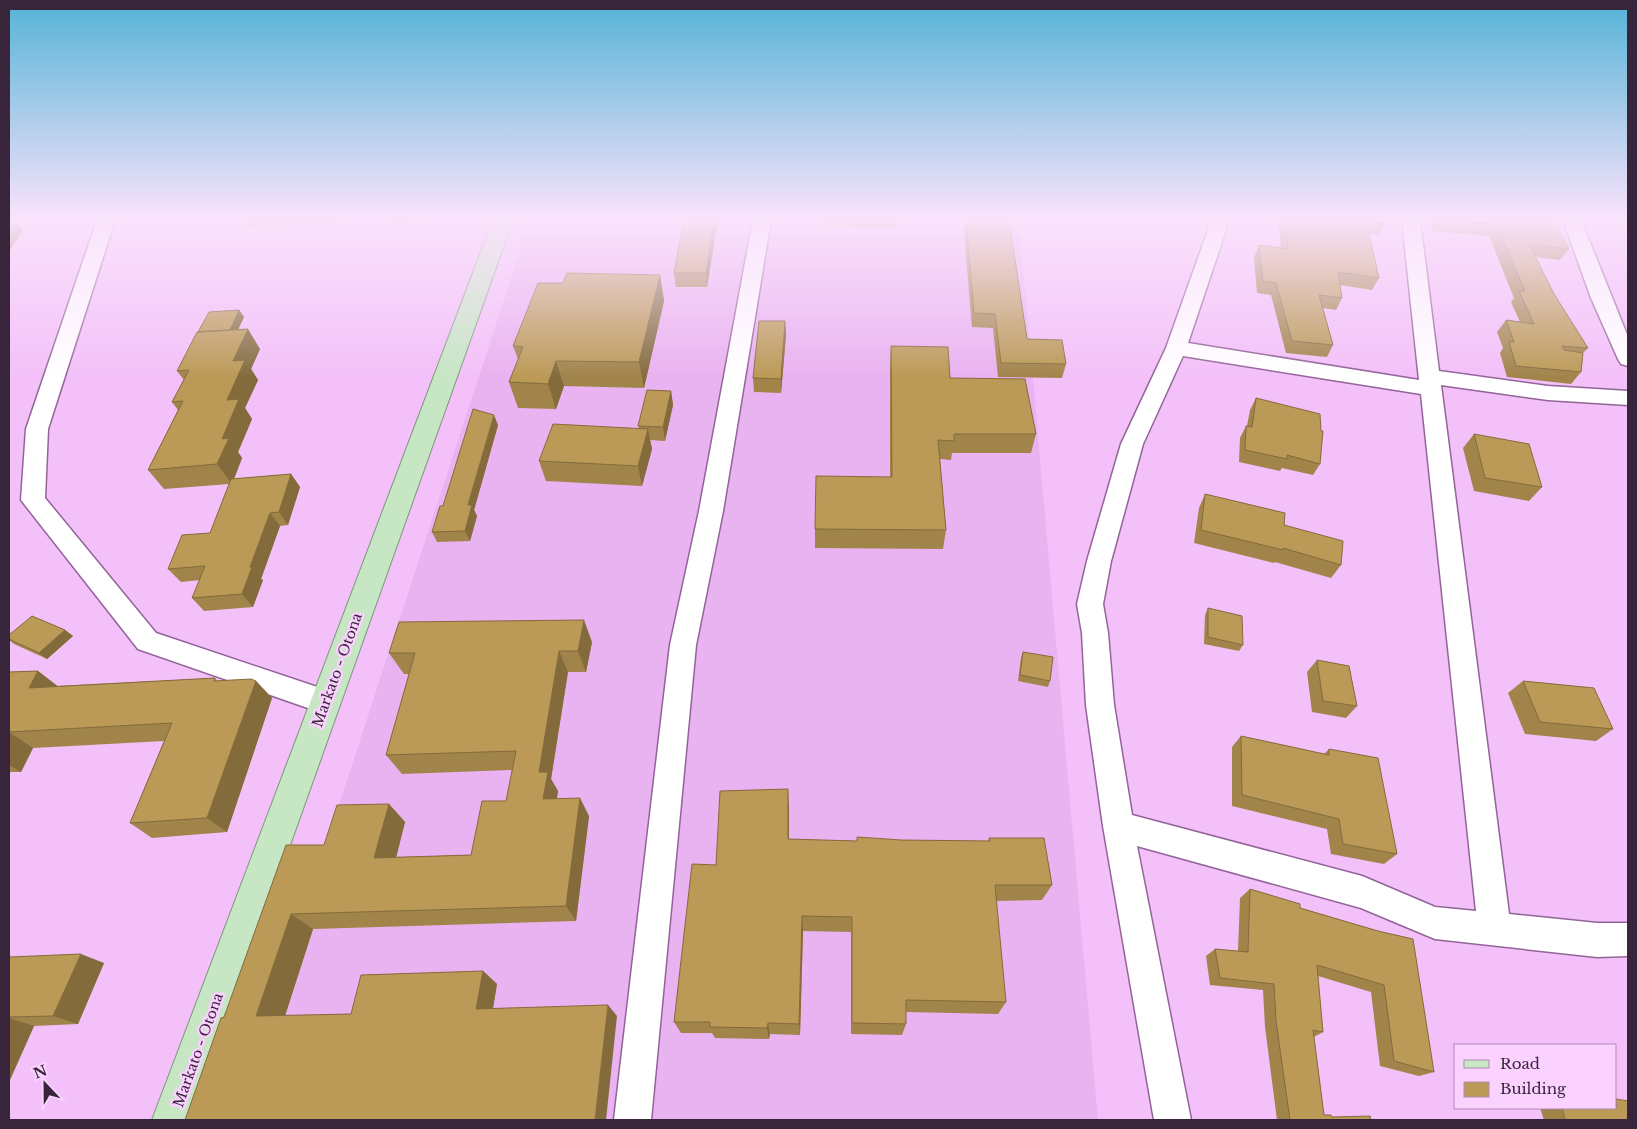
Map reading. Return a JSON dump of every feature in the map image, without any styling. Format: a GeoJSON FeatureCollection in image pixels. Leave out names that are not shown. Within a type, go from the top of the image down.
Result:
{"type":"FeatureCollection","features":[{"type":"Feature","properties":{"kind":"main road","name":"Markato - Otona"},"geometry":{"type":"LineString","coordinates":[[172,1120],[484,273]]}},
{"type":"Feature","properties":{"kind":"street"},"geometry":{"type":"LineString","coordinates":[[89,273],[38,429],[33,500],[147,641],[325,702]]}},
{"type":"Feature","properties":{"kind":"street"},"geometry":{"type":"LineString","coordinates":[[632,1120],[683,645],[711,511],[753,273]]}},
{"type":"Feature","properties":{"kind":"street"},"geometry":{"type":"LineString","coordinates":[[1172,1120],[1118,826],[1100,706],[1095,633],[1090,604],[1099,561],[1132,444],[1176,348],[1202,273]]}},
{"type":"Feature","properties":{"kind":"street"},"geometry":{"type":"LineString","coordinates":[[1417,273],[1494,929]]}},
{"type":"Feature","properties":{"kind":"street"},"geometry":{"type":"LineString","coordinates":[[1592,273],[1628,360]]}},
{"type":"Feature","properties":{"kind":"street"},"geometry":{"type":"LineString","coordinates":[[1176,348],[1430,382],[1628,398]]}},
{"type":"Feature","properties":{"kind":"street"},"geometry":{"type":"LineString","coordinates":[[1118,826],[1362,892],[1435,923],[1597,940],[1628,940]]}},
{"type":"Feature","properties":{"kind":"shaded area"},"geometry":{"type":"Polygon","coordinates":[[[513,273],[1024,273],[1098,1120],[236,1120],[513,273]]]}},
{"type":"Feature","properties":{"kind":"building"},"geometry":{"type":"Polygon","coordinates":[[[567,273],[660,275],[639,362],[556,361],[548,384],[509,382],[523,347],[513,346],[538,283],[563,283],[567,273]]]}},
{"type":"Feature","properties":{"kind":"building"},"geometry":{"type":"Polygon","coordinates":[[[971,273],[1017,273],[1027,339],[1062,340],[1066,364],[1001,363],[995,314],[974,313],[971,273]]]}},
{"type":"Feature","properties":{"kind":"building"},"geometry":{"type":"Polygon","coordinates":[[[1262,273],[1338,273],[1342,298],[1319,295],[1333,345],[1292,341],[1276,283],[1263,281],[1262,273]]]}},
{"type":"Feature","properties":{"kind":"building"},"geometry":{"type":"Polygon","coordinates":[[[1343,273],[1378,273],[1379,278],[1343,273]]]}},
{"type":"Feature","properties":{"kind":"building"},"geometry":{"type":"Polygon","coordinates":[[[1517,273],[1543,273],[1554,294],[1588,348],[1562,346],[1564,350],[1583,353],[1581,372],[1516,366],[1509,342],[1514,342],[1506,320],[1534,324],[1519,291],[1525,291],[1517,273]]]}},
{"type":"Feature","properties":{"kind":"building"},"geometry":{"type":"Polygon","coordinates":[[[239,310],[230,330],[198,332],[209,312],[239,310]]]}},
{"type":"Feature","properties":{"kind":"building"},"geometry":{"type":"Polygon","coordinates":[[[759,321],[785,321],[781,379],[753,378],[759,321]]]}},
{"type":"Feature","properties":{"kind":"building"},"geometry":{"type":"Polygon","coordinates":[[[248,329],[233,361],[245,360],[227,400],[239,399],[222,439],[229,438],[217,464],[148,470],[183,401],[172,402],[189,370],[177,371],[197,332],[248,329]]]}},
{"type":"Feature","properties":{"kind":"building"},"geometry":{"type":"Polygon","coordinates":[[[891,346],[948,347],[950,378],[1025,379],[1036,434],[954,434],[954,441],[938,440],[946,530],[815,529],[816,476],[892,477],[891,346]]]}},
{"type":"Feature","properties":{"kind":"building"},"geometry":{"type":"Polygon","coordinates":[[[647,390],[671,391],[663,427],[638,426],[647,390]]]}},
{"type":"Feature","properties":{"kind":"building"},"geometry":{"type":"Polygon","coordinates":[[[1256,398],[1320,414],[1321,431],[1323,431],[1320,464],[1287,455],[1287,459],[1245,450],[1246,426],[1252,427],[1256,398]]]}},
{"type":"Feature","properties":{"kind":"building"},"geometry":{"type":"Polygon","coordinates":[[[473,409],[494,415],[468,505],[472,505],[465,531],[432,532],[440,506],[443,506],[473,409]]]}},
{"type":"Feature","properties":{"kind":"building"},"geometry":{"type":"Polygon","coordinates":[[[553,424],[648,429],[638,466],[539,461],[553,424]]]}},
{"type":"Feature","properties":{"kind":"building"},"geometry":{"type":"Polygon","coordinates":[[[1474,434],[1529,444],[1542,487],[1485,478],[1474,434]]]}},
{"type":"Feature","properties":{"kind":"building"},"geometry":{"type":"Polygon","coordinates":[[[291,474],[279,512],[270,513],[242,594],[192,598],[205,566],[168,569],[182,535],[210,533],[231,479],[291,474]]]}},
{"type":"Feature","properties":{"kind":"building"},"geometry":{"type":"Polygon","coordinates":[[[1205,494],[1285,513],[1284,525],[1343,541],[1341,565],[1283,548],[1283,550],[1201,530],[1205,494]]]}},
{"type":"Feature","properties":{"kind":"building"},"geometry":{"type":"Polygon","coordinates":[[[1208,608],[1242,616],[1243,645],[1208,637],[1208,608]]]}},
{"type":"Feature","properties":{"kind":"building"},"geometry":{"type":"Polygon","coordinates":[[[32,616],[65,630],[39,653],[9,639],[9,635],[32,616]]]}},
{"type":"Feature","properties":{"kind":"building"},"geometry":{"type":"Polygon","coordinates":[[[584,620],[578,651],[559,651],[539,772],[548,772],[543,799],[580,798],[566,906],[291,914],[256,1016],[351,1014],[361,975],[483,971],[476,1009],[608,1005],[595,1120],[185,1120],[286,845],[324,845],[337,805],[389,804],[374,858],[471,855],[482,801],[506,801],[516,751],[386,755],[415,653],[389,653],[399,622],[584,620]]]}},
{"type":"Feature","properties":{"kind":"building"},"geometry":{"type":"Polygon","coordinates":[[[1023,652],[1053,657],[1050,681],[1020,675],[1023,652]]]}},
{"type":"Feature","properties":{"kind":"building"},"geometry":{"type":"Polygon","coordinates":[[[1317,660],[1349,666],[1357,706],[1323,701],[1317,660]]]}},
{"type":"Feature","properties":{"kind":"building"},"geometry":{"type":"Polygon","coordinates":[[[38,671],[29,688],[215,678],[214,681],[251,679],[256,681],[207,818],[130,823],[172,723],[9,732],[9,672],[38,671]]]}},
{"type":"Feature","properties":{"kind":"building"},"geometry":{"type":"Polygon","coordinates":[[[1523,681],[1594,688],[1613,729],[1540,722],[1523,681]]]}},
{"type":"Feature","properties":{"kind":"building"},"geometry":{"type":"Polygon","coordinates":[[[1241,736],[1329,755],[1329,749],[1378,758],[1397,854],[1343,844],[1339,819],[1242,795],[1241,736]]]}},
{"type":"Feature","properties":{"kind":"building"},"geometry":{"type":"Polygon","coordinates":[[[788,789],[788,839],[857,841],[857,837],[901,840],[990,841],[989,838],[1044,838],[1052,885],[995,885],[1006,1002],[906,1000],[906,1024],[852,1023],[852,917],[802,916],[799,1024],[768,1023],[767,1028],[710,1027],[710,1022],[674,1022],[692,864],[716,865],[720,791],[788,789]]]}},
{"type":"Feature","properties":{"kind":"building"},"geometry":{"type":"Polygon","coordinates":[[[1250,889],[1300,904],[1300,908],[1378,931],[1413,939],[1434,1072],[1394,1061],[1384,985],[1317,965],[1323,1032],[1313,1030],[1324,1115],[1331,1115],[1332,1117],[1370,1116],[1371,1120],[1290,1120],[1276,1021],[1274,984],[1220,978],[1215,949],[1248,952],[1250,889]]]}},
{"type":"Feature","properties":{"kind":"building"},"geometry":{"type":"Polygon","coordinates":[[[81,954],[53,1016],[9,1017],[9,957],[81,954]]]}},
{"type":"Feature","properties":{"kind":"building"},"geometry":{"type":"Polygon","coordinates":[[[1617,1099],[1628,1101],[1628,1120],[1565,1120],[1562,1109],[1617,1109],[1617,1099]]]}}]}
